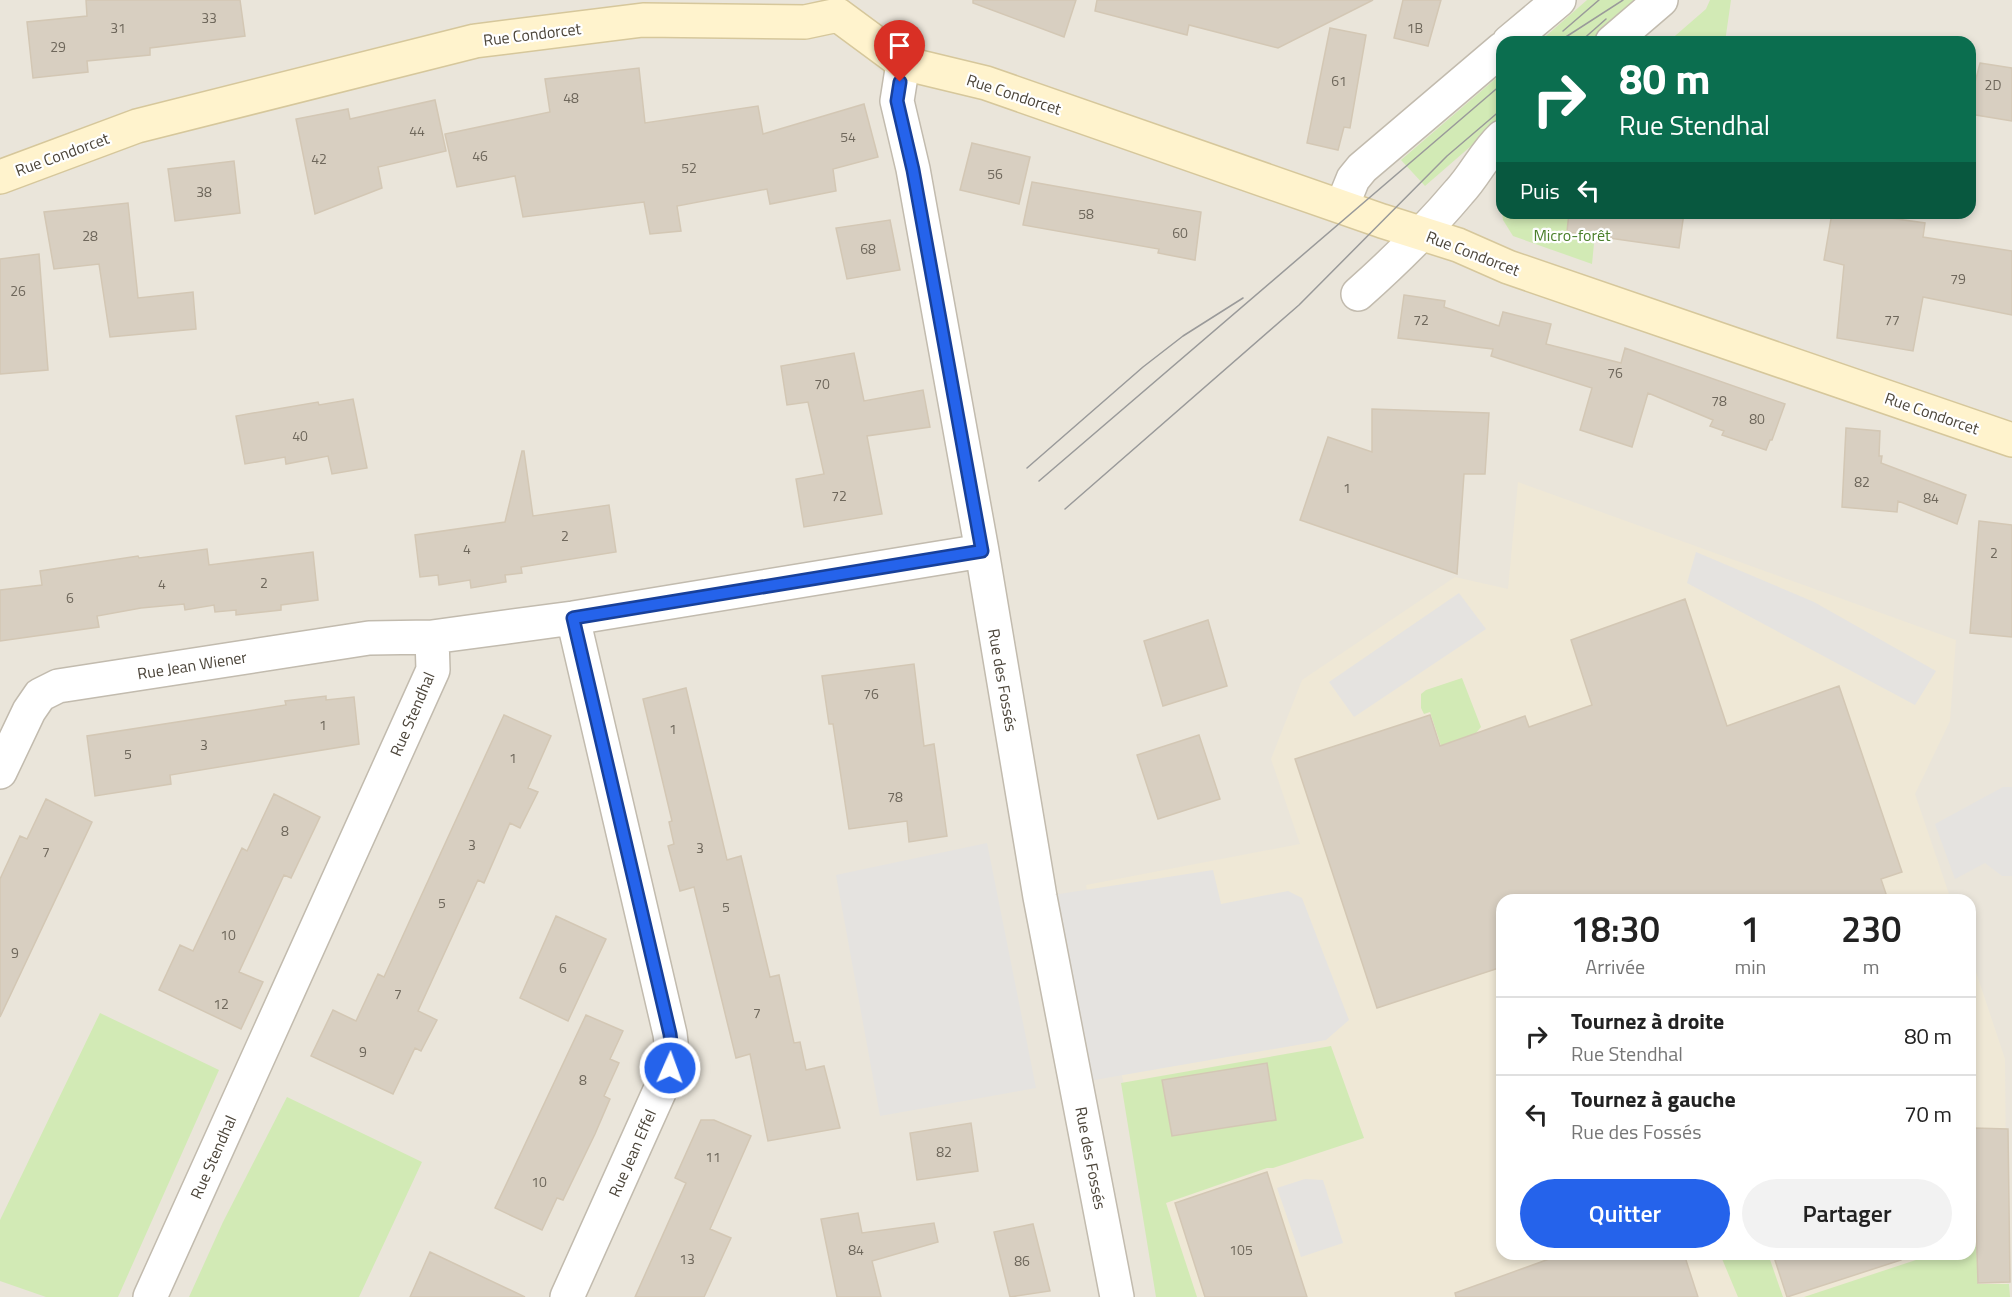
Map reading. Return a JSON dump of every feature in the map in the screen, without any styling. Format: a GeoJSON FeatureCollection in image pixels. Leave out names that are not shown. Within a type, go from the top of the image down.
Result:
{"type":"FeatureCollection","features":[{"type":"Feature","properties":{"kind":"street"},"geometry":{"type":"LineString","coordinates":[[1516,36],[1559,0]]}},
{"type":"Feature","properties":{"kind":"street"},"geometry":{"type":"LineString","coordinates":[[1619,36],[1661,0]]}},
{"type":"Feature","properties":{"kind":"street","name":"Rue Condorcet"},"geometry":{"type":"LineString","coordinates":[[0,177],[137,126],[475,41],[643,20],[805,22],[837,7],[903,63],[986,83],[1458,245],[1508,267],[2012,440]]}},
{"type":"Feature","properties":{"kind":"street"},"geometry":{"type":"LineString","coordinates":[[1342,206],[1353,179],[1362,168],[1496,53]]}},
{"type":"Feature","properties":{"kind":"street","name":"Rue des Fossés"},"geometry":{"type":"LineString","coordinates":[[903,63],[897,101],[913,170],[982,551],[1040,897],[1117,1297]]}},
{"type":"Feature","properties":{"kind":"street"},"geometry":{"type":"LineString","coordinates":[[1358,294],[1404,254],[1462,190],[1478,164],[1496,144]]}},
{"type":"Feature","properties":{"kind":"street"},"geometry":{"type":"LineString","coordinates":[[432,637],[573,618],[982,551]]}},
{"type":"Feature","properties":{"kind":"street","name":"Rue Jean Effel"},"geometry":{"type":"LineString","coordinates":[[567,1297],[670,1068],[672,1051],[670,1034],[573,618]]}},
{"type":"Feature","properties":{"kind":"street","name":"Rue Jean Wiener"},"geometry":{"type":"LineString","coordinates":[[0,772],[29,711],[40,695],[58,686],[369,638],[432,637]]}},
{"type":"Feature","properties":{"kind":"street","name":"Rue Stendhal"},"geometry":{"type":"LineString","coordinates":[[150,1297],[433,670],[432,637]]}},
{"type":"Feature","properties":{"kind":"shaded area"},"geometry":{"type":"Polygon","coordinates":[[[0,0],[2012,0],[2012,1297],[0,1297],[0,0]]]}},
{"type":"Feature","properties":{"kind":"shaded area"},"geometry":{"type":"Polygon","coordinates":[[[1518,482],[1956,640],[1950,721],[1915,794],[1949,894],[1496,894],[1496,1260],[1976,1260],[1976,972],[2005,1059],[2007,1297],[1164,1297],[1086,885],[1300,844],[1271,759],[1302,680],[1455,577],[1508,589],[1518,482]]]}},
{"type":"Feature","properties":{"kind":"shaded area"},"geometry":{"type":"Polygon","coordinates":[[[1696,552],[1814,602],[1936,671],[1915,705],[1687,583],[1696,552]]]}},
{"type":"Feature","properties":{"kind":"shaded area"},"geometry":{"type":"Polygon","coordinates":[[[1459,593],[1486,629],[1354,717],[1329,682],[1459,593]]]}},
{"type":"Feature","properties":{"kind":"shaded area"},"geometry":{"type":"Polygon","coordinates":[[[2003,787],[2012,787],[2012,876],[2002,876],[1985,863],[1955,879],[1935,824],[2003,787]]]}},
{"type":"Feature","properties":{"kind":"shaded area"},"geometry":{"type":"Polygon","coordinates":[[[987,843],[1036,1088],[880,1116],[836,875],[987,843]]]}},
{"type":"Feature","properties":{"kind":"shaded area"},"geometry":{"type":"Polygon","coordinates":[[[1213,870],[1221,904],[1288,891],[1302,898],[1349,1020],[1326,1040],[1077,1083],[1040,897],[1213,870]]]}},
{"type":"Feature","properties":{"kind":"shaded area"},"geometry":{"type":"Polygon","coordinates":[[[1305,1179],[1323,1180],[1343,1243],[1301,1257],[1277,1188],[1305,1179]]]}},
{"type":"Feature","properties":{"kind":"green space"},"geometry":{"type":"Polygon","coordinates":[[[1587,0],[1641,0],[1600,36],[1546,36],[1587,0]]]}},
{"type":"Feature","properties":{"kind":"green space"},"geometry":{"type":"Polygon","coordinates":[[[1710,0],[1731,0],[1726,36],[1675,36],[1706,9],[1710,0]]]}},
{"type":"Feature","properties":{"kind":"green space"},"geometry":{"type":"Polygon","coordinates":[[[1496,78],[1496,124],[1425,186],[1401,160],[1496,78]]]}},
{"type":"Feature","properties":{"kind":"green space","name":"Micro-forêt"},"geometry":{"type":"Polygon","coordinates":[[[1596,219],[1592,264],[1513,236],[1503,220],[1596,219]]]}},
{"type":"Feature","properties":{"kind":"green space"},"geometry":{"type":"Polygon","coordinates":[[[1462,678],[1481,727],[1476,733],[1530,894],[1496,894],[1496,914],[1430,712],[1424,714],[1421,708],[1421,694],[1426,690],[1462,678]]]}},
{"type":"Feature","properties":{"kind":"green space"},"geometry":{"type":"Polygon","coordinates":[[[100,1013],[219,1070],[118,1297],[46,1297],[0,1281],[0,1220],[100,1013]]]}},
{"type":"Feature","properties":{"kind":"green space"},"geometry":{"type":"Polygon","coordinates":[[[1331,1046],[1364,1138],[1166,1203],[1197,1297],[1156,1297],[1121,1083],[1331,1046]]]}},
{"type":"Feature","properties":{"kind":"green space"},"geometry":{"type":"Polygon","coordinates":[[[287,1097],[422,1162],[359,1297],[189,1297],[223,1222],[287,1097]]]}},
{"type":"Feature","properties":{"kind":"green space"},"geometry":{"type":"Polygon","coordinates":[[[1976,1240],[1978,1284],[2009,1284],[2010,1297],[1804,1297],[1916,1260],[1976,1260],[1976,1240]]]}},
{"type":"Feature","properties":{"kind":"green space"},"geometry":{"type":"Polygon","coordinates":[[[1723,1260],[1770,1260],[1783,1297],[1738,1297],[1723,1260]]]}},
{"type":"Feature","properties":{"kind":"building"},"geometry":{"type":"Polygon","coordinates":[[[86,0],[240,0],[245,36],[150,48],[150,55],[87,61],[88,72],[33,78],[27,22],[87,16],[86,0]]]}},
{"type":"Feature","properties":{"kind":"building"},"geometry":{"type":"Polygon","coordinates":[[[973,0],[1076,0],[1064,37],[973,3],[973,0]]]}},
{"type":"Feature","properties":{"kind":"building"},"geometry":{"type":"Polygon","coordinates":[[[1097,0],[1373,0],[1278,48],[1189,25],[1187,35],[1095,11],[1097,0]]]}},
{"type":"Feature","properties":{"kind":"building"},"geometry":{"type":"Polygon","coordinates":[[[1403,0],[1441,0],[1428,46],[1394,38],[1403,0]]]}},
{"type":"Feature","properties":{"kind":"building"},"geometry":{"type":"Polygon","coordinates":[[[1330,28],[1366,35],[1350,128],[1344,127],[1338,150],[1307,143],[1330,28]]]}},
{"type":"Feature","properties":{"kind":"building"},"geometry":{"type":"Polygon","coordinates":[[[1980,63],[2012,68],[2012,121],[1976,115],[1976,79],[1980,63]]]}},
{"type":"Feature","properties":{"kind":"building"},"geometry":{"type":"Polygon","coordinates":[[[639,68],[645,123],[758,106],[763,134],[864,104],[878,157],[833,169],[836,191],[770,204],[767,189],[677,206],[681,231],[650,234],[644,202],[523,217],[515,176],[457,187],[445,134],[550,112],[545,79],[639,68]]]}},
{"type":"Feature","properties":{"kind":"building"},"geometry":{"type":"Polygon","coordinates":[[[435,100],[446,151],[378,167],[382,188],[315,214],[296,119],[348,109],[350,119],[435,100]]]}},
{"type":"Feature","properties":{"kind":"building"},"geometry":{"type":"Polygon","coordinates":[[[972,143],[1030,157],[1019,204],[960,190],[972,143]]]}},
{"type":"Feature","properties":{"kind":"building"},"geometry":{"type":"Polygon","coordinates":[[[234,161],[240,213],[175,221],[168,169],[234,161]]]}},
{"type":"Feature","properties":{"kind":"building"},"geometry":{"type":"Polygon","coordinates":[[[1032,182],[1201,212],[1195,260],[1158,253],[1159,249],[1023,225],[1032,182]]]}},
{"type":"Feature","properties":{"kind":"building"},"geometry":{"type":"Polygon","coordinates":[[[128,203],[138,298],[193,292],[196,329],[110,337],[99,264],[54,269],[44,212],[128,203]]]}},
{"type":"Feature","properties":{"kind":"building"},"geometry":{"type":"Polygon","coordinates":[[[1568,219],[1683,219],[1679,248],[1567,232],[1568,219]]]}},
{"type":"Feature","properties":{"kind":"building"},"geometry":{"type":"Polygon","coordinates":[[[1831,219],[1897,219],[1925,223],[1923,237],[2012,251],[2012,315],[1923,297],[1913,351],[1837,338],[1844,265],[1824,260],[1831,219]]]}},
{"type":"Feature","properties":{"kind":"building"},"geometry":{"type":"Polygon","coordinates":[[[890,220],[900,270],[847,279],[836,228],[890,220]]]}},
{"type":"Feature","properties":{"kind":"building"},"geometry":{"type":"Polygon","coordinates":[[[39,254],[48,370],[0,374],[0,259],[39,254]]]}},
{"type":"Feature","properties":{"kind":"building"},"geometry":{"type":"Polygon","coordinates":[[[1404,295],[1445,301],[1444,307],[1499,326],[1503,312],[1551,324],[1546,344],[1621,363],[1625,348],[1785,404],[1766,450],[1722,435],[1724,431],[1710,426],[1713,420],[1648,393],[1632,447],[1580,430],[1592,388],[1491,356],[1493,349],[1398,338],[1404,295]]]}},
{"type":"Feature","properties":{"kind":"building"},"geometry":{"type":"Polygon","coordinates":[[[854,353],[864,401],[923,390],[930,427],[867,436],[882,514],[804,527],[796,479],[824,474],[808,402],[787,405],[781,366],[854,353]]]}},
{"type":"Feature","properties":{"kind":"building"},"geometry":{"type":"Polygon","coordinates":[[[353,399],[367,468],[332,474],[328,456],[286,464],[285,457],[245,464],[236,416],[318,402],[319,405],[353,399]]]}},
{"type":"Feature","properties":{"kind":"building"},"geometry":{"type":"Polygon","coordinates":[[[1372,409],[1489,413],[1485,474],[1464,474],[1457,574],[1300,520],[1328,437],[1372,452],[1372,409]]]}},
{"type":"Feature","properties":{"kind":"building"},"geometry":{"type":"Polygon","coordinates":[[[1846,428],[1880,431],[1881,463],[1966,495],[1957,524],[1898,501],[1897,512],[1842,507],[1846,428]]]}},
{"type":"Feature","properties":{"kind":"building"},"geometry":{"type":"Polygon","coordinates":[[[522,451],[524,451],[533,516],[609,505],[616,552],[521,567],[522,573],[505,575],[506,582],[471,588],[470,580],[439,585],[438,575],[420,577],[415,535],[505,522],[522,451]]]}},
{"type":"Feature","properties":{"kind":"building"},"geometry":{"type":"Polygon","coordinates":[[[1979,521],[2012,525],[2012,637],[1970,633],[1979,521]]]}},
{"type":"Feature","properties":{"kind":"building"},"geometry":{"type":"Polygon","coordinates":[[[207,549],[209,565],[313,552],[318,600],[281,605],[281,610],[236,615],[236,610],[215,612],[214,605],[185,610],[184,604],[141,608],[97,616],[99,627],[0,641],[0,590],[42,585],[40,571],[138,556],[139,558],[207,549]]]}},
{"type":"Feature","properties":{"kind":"building"},"geometry":{"type":"Polygon","coordinates":[[[1685,599],[1727,726],[1839,686],[1902,872],[1881,879],[1886,894],[1496,894],[1496,969],[1377,1008],[1295,759],[1430,715],[1440,746],[1525,716],[1529,727],[1592,705],[1571,640],[1685,599]]]}},
{"type":"Feature","properties":{"kind":"building"},"geometry":{"type":"Polygon","coordinates":[[[1208,620],[1227,686],[1163,706],[1144,641],[1208,620]]]}},
{"type":"Feature","properties":{"kind":"building"},"geometry":{"type":"Polygon","coordinates":[[[914,664],[924,746],[934,744],[947,836],[909,842],[907,821],[849,829],[833,724],[829,724],[822,676],[914,664]]]}},
{"type":"Feature","properties":{"kind":"building"},"geometry":{"type":"Polygon","coordinates":[[[686,688],[727,860],[741,856],[770,977],[779,975],[794,1043],[800,1042],[806,1070],[824,1066],[840,1128],[768,1141],[750,1054],[736,1058],[694,887],[680,891],[668,846],[674,844],[669,822],[672,821],[643,699],[686,688]]]}},
{"type":"Feature","properties":{"kind":"building"},"geometry":{"type":"Polygon","coordinates":[[[326,696],[326,700],[354,697],[359,744],[170,775],[171,784],[95,796],[87,736],[286,705],[285,701],[326,696]]]}},
{"type":"Feature","properties":{"kind":"building"},"geometry":{"type":"Polygon","coordinates":[[[504,715],[551,736],[528,788],[538,792],[520,828],[510,823],[484,883],[478,880],[418,1011],[437,1020],[421,1051],[415,1048],[393,1094],[311,1056],[333,1010],[356,1021],[378,974],[384,977],[504,715]]]}},
{"type":"Feature","properties":{"kind":"building"},"geometry":{"type":"Polygon","coordinates":[[[1199,735],[1220,799],[1158,819],[1137,755],[1199,735]]]}},
{"type":"Feature","properties":{"kind":"building"},"geometry":{"type":"Polygon","coordinates":[[[274,794],[320,817],[291,878],[284,875],[239,972],[263,982],[241,1029],[159,990],[180,945],[193,951],[242,848],[247,851],[274,794]]]}},
{"type":"Feature","properties":{"kind":"building"},"geometry":{"type":"Polygon","coordinates":[[[46,799],[92,822],[0,1017],[0,879],[20,836],[27,839],[46,799]]]}},
{"type":"Feature","properties":{"kind":"building"},"geometry":{"type":"Polygon","coordinates":[[[556,916],[606,939],[568,1021],[520,998],[556,916]]]}},
{"type":"Feature","properties":{"kind":"building"},"geometry":{"type":"Polygon","coordinates":[[[586,1015],[623,1031],[610,1059],[619,1063],[604,1096],[610,1099],[595,1134],[563,1200],[557,1198],[542,1230],[495,1208],[586,1015]]]}},
{"type":"Feature","properties":{"kind":"building"},"geometry":{"type":"Polygon","coordinates":[[[1267,1063],[1276,1120],[1172,1136],[1162,1080],[1267,1063]]]}},
{"type":"Feature","properties":{"kind":"building"},"geometry":{"type":"Polygon","coordinates":[[[701,1120],[714,1120],[751,1136],[710,1229],[731,1238],[704,1297],[635,1297],[686,1183],[675,1178],[701,1120]]]}},
{"type":"Feature","properties":{"kind":"building"},"geometry":{"type":"Polygon","coordinates":[[[971,1123],[978,1171],[917,1180],[910,1133],[971,1123]]]}},
{"type":"Feature","properties":{"kind":"building"},"geometry":{"type":"Polygon","coordinates":[[[1976,1128],[2008,1129],[2010,1282],[1978,1283],[1976,1128]]]}},
{"type":"Feature","properties":{"kind":"building"},"geometry":{"type":"Polygon","coordinates":[[[1267,1172],[1307,1297],[1205,1297],[1175,1203],[1267,1172]]]}},
{"type":"Feature","properties":{"kind":"building"},"geometry":{"type":"Polygon","coordinates":[[[858,1213],[862,1233],[934,1223],[938,1242],[872,1261],[881,1297],[837,1297],[821,1219],[858,1213]]]}},
{"type":"Feature","properties":{"kind":"building"},"geometry":{"type":"Polygon","coordinates":[[[1033,1224],[1050,1291],[1010,1297],[994,1232],[1033,1224]]]}},
{"type":"Feature","properties":{"kind":"building"},"geometry":{"type":"Polygon","coordinates":[[[430,1252],[525,1297],[410,1297],[430,1252]]]}},
{"type":"Feature","properties":{"kind":"building"},"geometry":{"type":"Polygon","coordinates":[[[1546,1260],[1686,1260],[1698,1297],[1456,1297],[1455,1293],[1546,1260]]]}},
{"type":"Feature","properties":{"kind":"building"},"geometry":{"type":"Polygon","coordinates":[[[1775,1260],[1901,1260],[1787,1297],[1775,1260]]]}},
{"type":"Feature","properties":{"kind":"tram line"},"geometry":{"type":"LineString","coordinates":[[1563,31],[1599,0]]}},
{"type":"Feature","properties":{"kind":"tram line"},"geometry":{"type":"LineString","coordinates":[[1567,36],[1623,0]]}},
{"type":"Feature","properties":{"kind":"tram line"},"geometry":{"type":"LineString","coordinates":[[1587,36],[1606,19]]}},
{"type":"Feature","properties":{"kind":"tram line"},"geometry":{"type":"LineString","coordinates":[[1039,481],[1496,89]]}},
{"type":"Feature","properties":{"kind":"tram line"},"geometry":{"type":"LineString","coordinates":[[1065,509],[1299,305],[1447,156],[1496,114]]}},
{"type":"Feature","properties":{"kind":"tram line"},"geometry":{"type":"LineString","coordinates":[[1027,468],[1143,367],[1183,336],[1243,298]]}},
{"type":"Feature","properties":{"kind":"route"},"geometry":{"type":"LineString","coordinates":[[670,1068],[672,1051],[670,1034],[573,618],[982,551],[913,170],[897,101],[900,82]]}}]}
